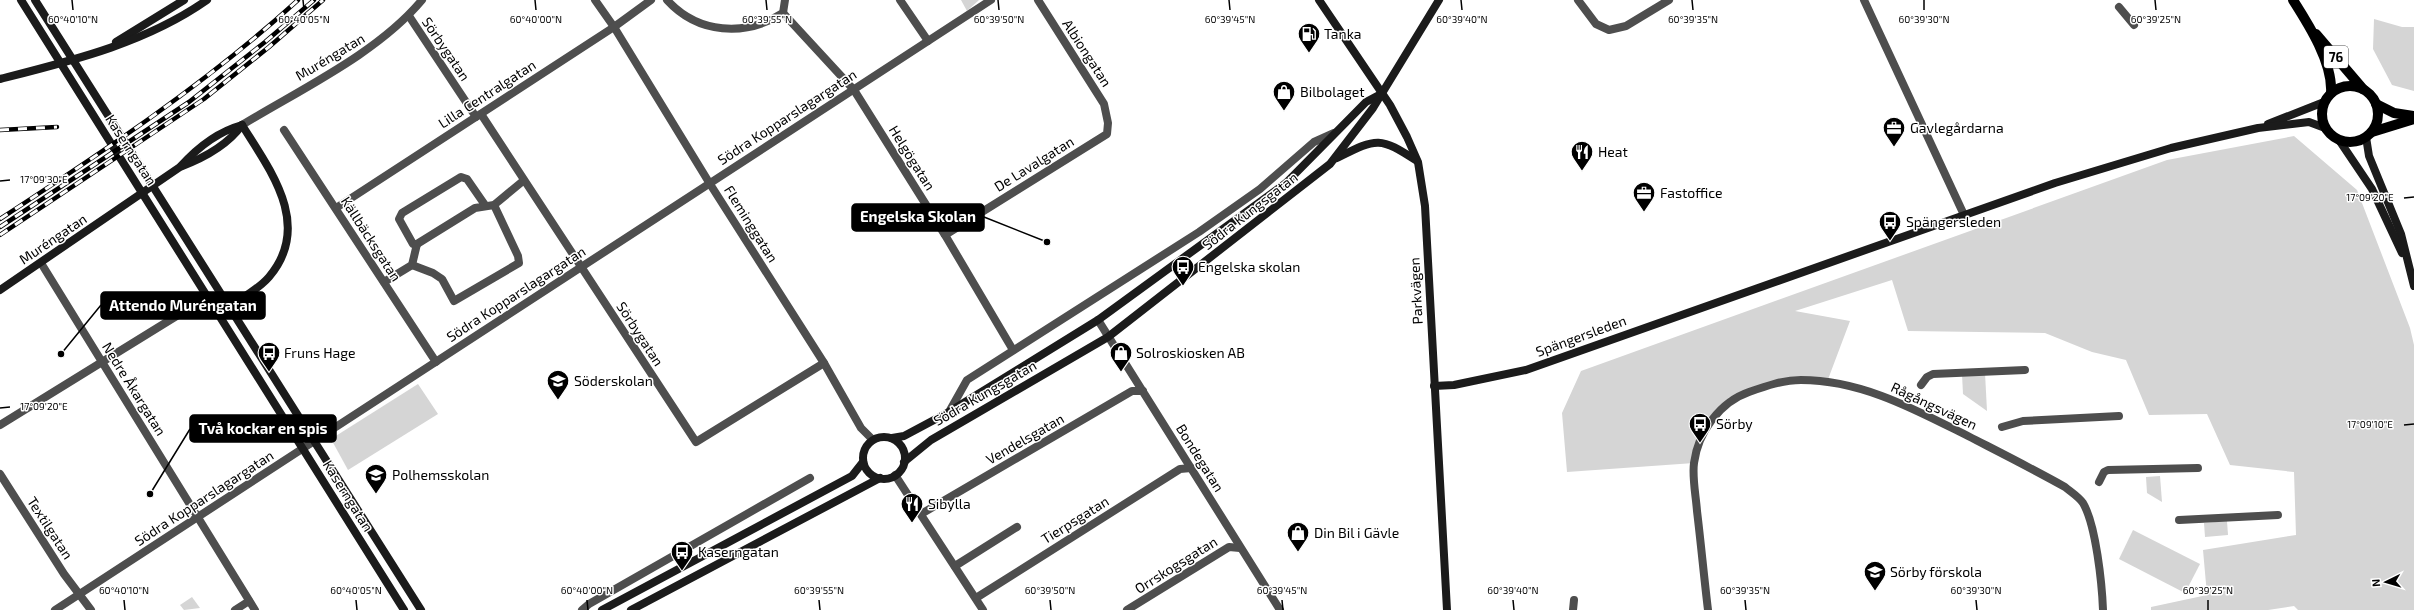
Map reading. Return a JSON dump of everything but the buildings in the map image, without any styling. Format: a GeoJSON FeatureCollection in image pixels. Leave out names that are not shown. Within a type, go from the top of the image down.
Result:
{"type":"FeatureCollection","features":[{"type":"Feature","properties":{"kind":"main road","name":"Kaserngatan"},"geometry":{"type":"LineString","coordinates":[[21,0],[404,610]]}},
{"type":"Feature","properties":{"kind":"main road","name":"Kaserngatan"},"geometry":{"type":"LineString","coordinates":[[35,0],[163,202],[228,308],[421,610]]}},
{"type":"Feature","properties":{"kind":"main road"},"geometry":{"type":"LineString","coordinates":[[109,47],[184,0]]}},
{"type":"Feature","properties":{"kind":"main road"},"geometry":{"type":"LineString","coordinates":[[0,79],[54,65],[157,30],[207,0]]}},
{"type":"Feature","properties":{"kind":"main road","name":"Parkvägen"},"geometry":{"type":"LineString","coordinates":[[1319,0],[1382,94],[1418,162],[1425,206],[1447,610]]}},
{"type":"Feature","properties":{"kind":"main road"},"geometry":{"type":"LineString","coordinates":[[1382,94],[1439,0]]}},
{"type":"Feature","properties":{"kind":"main road","name":"76"},"geometry":{"type":"LineString","coordinates":[[2293,0],[2309,25],[2363,89]]}},
{"type":"Feature","properties":{"kind":"main road","name":"76"},"geometry":{"type":"LineString","coordinates":[[2309,25],[2328,68],[2331,93]]}},
{"type":"Feature","properties":{"kind":"main road"},"geometry":{"type":"LineString","coordinates":[[2406,260],[2372,189],[2339,140],[2325,128],[2322,111],[2324,102],[2331,93],[2341,87],[2352,86],[2363,89],[2371,95],[2376,104],[2378,114],[2377,123],[2369,135],[2369,156],[2401,234],[2406,260],[2414,286]]}},
{"type":"Feature","properties":{"kind":"main road","name":"Södra Kungsgatan"},"geometry":{"type":"LineString","coordinates":[[872,440],[880,437],[892,438],[904,436],[949,412],[1098,320],[1286,183],[1366,102],[1382,94]]}},
{"type":"Feature","properties":{"kind":"main road","name":"Södra Kungsgatan"},"geometry":{"type":"LineString","coordinates":[[895,475],[904,462],[930,440],[1108,337],[1335,159],[1382,94]]}},
{"type":"Feature","properties":{"kind":"main road","name":"Spängersleden"},"geometry":{"type":"LineString","coordinates":[[2258,128],[2324,102]]}},
{"type":"Feature","properties":{"kind":"main road"},"geometry":{"type":"LineString","coordinates":[[2376,104],[2394,113],[2414,116]]}},
{"type":"Feature","properties":{"kind":"main road"},"geometry":{"type":"LineString","coordinates":[[2339,140],[2353,142],[2414,119]]}},
{"type":"Feature","properties":{"kind":"main road","name":"Spängersleden"},"geometry":{"type":"LineString","coordinates":[[1434,386],[1454,385],[1526,370],[1768,283],[1965,216],[2070,178],[2172,148],[2258,128],[2308,122],[2325,128]]}},
{"type":"Feature","properties":{"kind":"main road"},"geometry":{"type":"LineString","coordinates":[[219,314],[268,278],[280,258],[287,236],[286,211],[279,184],[242,125]]}},
{"type":"Feature","properties":{"kind":"main road","name":"Muréngatan"},"geometry":{"type":"LineString","coordinates":[[0,290],[180,167],[196,161],[228,141],[242,125]]}},
{"type":"Feature","properties":{"kind":"main road"},"geometry":{"type":"LineString","coordinates":[[1335,159],[1361,146],[1380,141],[1397,148],[1418,162]]}},
{"type":"Feature","properties":{"kind":"main road"},"geometry":{"type":"LineString","coordinates":[[892,438],[902,446],[904,462]]}},
{"type":"Feature","properties":{"kind":"main road"},"geometry":{"type":"LineString","coordinates":[[602,610],[852,476],[863,462],[865,450],[872,440]]}},
{"type":"Feature","properties":{"kind":"main road"},"geometry":{"type":"LineString","coordinates":[[863,462],[869,472],[880,478]]}},
{"type":"Feature","properties":{"kind":"main road"},"geometry":{"type":"LineString","coordinates":[[631,610],[880,478],[895,475]]}},
{"type":"Feature","properties":{"kind":"street","name":"Muréngatan"},"geometry":{"type":"LineString","coordinates":[[242,125],[376,44],[409,16],[422,0]]}},
{"type":"Feature","properties":{"kind":"street","name":"Fleminggatan"},"geometry":{"type":"LineString","coordinates":[[595,0],[614,26],[710,184],[824,363],[861,428],[872,440]]}},
{"type":"Feature","properties":{"kind":"street","name":"Lilla Centralgatan"},"geometry":{"type":"LineString","coordinates":[[336,208],[479,116],[651,0]]}},
{"type":"Feature","properties":{"kind":"street"},"geometry":{"type":"LineString","coordinates":[[667,0],[695,21],[714,28],[746,28],[771,21],[783,13],[785,0]]}},
{"type":"Feature","properties":{"kind":"street"},"geometry":{"type":"LineString","coordinates":[[900,0],[928,41]]}},
{"type":"Feature","properties":{"kind":"street","name":"Södra Kopparslagargatan"},"geometry":{"type":"LineString","coordinates":[[55,610],[991,0]]}},
{"type":"Feature","properties":{"kind":"street","name":"Albiongatan"},"geometry":{"type":"LineString","coordinates":[[1038,0],[1104,104],[1108,123]]}},
{"type":"Feature","properties":{"kind":"street"},"geometry":{"type":"LineString","coordinates":[[1578,0],[1596,24],[1609,30],[1626,26],[1669,0]]}},
{"type":"Feature","properties":{"kind":"street"},"geometry":{"type":"LineString","coordinates":[[1864,0],[1965,216]]}},
{"type":"Feature","properties":{"kind":"street"},"geometry":{"type":"LineString","coordinates":[[2119,7],[2134,25]]}},
{"type":"Feature","properties":{"kind":"street","name":"Helgögatan"},"geometry":{"type":"LineString","coordinates":[[783,13],[854,90],[945,235],[1013,350]]}},
{"type":"Feature","properties":{"kind":"street","name":"Sörbygatan"},"geometry":{"type":"LineString","coordinates":[[409,16],[582,266],[696,442],[824,363]]}},
{"type":"Feature","properties":{"kind":"street","name":"De Lavalgatan"},"geometry":{"type":"LineString","coordinates":[[945,235],[1097,141],[1107,134],[1108,123]]}},
{"type":"Feature","properties":{"kind":"street","name":"Källbäcksgatan"},"geometry":{"type":"LineString","coordinates":[[284,130],[436,362]]}},
{"type":"Feature","properties":{"kind":"street","name":"Södra Kungsgatan"},"geometry":{"type":"LineString","coordinates":[[949,412],[967,380],[1199,232],[1260,189],[1314,142],[1339,131]]}},
{"type":"Feature","properties":{"kind":"street"},"geometry":{"type":"LineString","coordinates":[[417,244],[413,244],[408,238],[402,226],[399,219],[402,213],[456,179],[461,177],[467,179],[485,205]]}},
{"type":"Feature","properties":{"kind":"street"},"geometry":{"type":"LineString","coordinates":[[384,282],[412,265],[417,244],[475,208],[485,205],[494,205],[523,181]]}},
{"type":"Feature","properties":{"kind":"street"},"geometry":{"type":"LineString","coordinates":[[412,265],[433,273],[442,279],[454,301],[519,263],[518,256],[494,205]]}},
{"type":"Feature","properties":{"kind":"street","name":"Nedre Åkargatan"},"geometry":{"type":"LineString","coordinates":[[41,263],[255,610]]}},
{"type":"Feature","properties":{"kind":"street"},"geometry":{"type":"LineString","coordinates":[[0,425],[183,312]]}},
{"type":"Feature","properties":{"kind":"street","name":"Bondegatan"},"geometry":{"type":"LineString","coordinates":[[1098,320],[1280,610]]}},
{"type":"Feature","properties":{"kind":"street"},"geometry":{"type":"LineString","coordinates":[[1922,385],[1927,377],[1933,374],[2025,370]]}},
{"type":"Feature","properties":{"kind":"street","name":"Rågångsvägen"},"geometry":{"type":"LineString","coordinates":[[1708,610],[1695,490],[1694,463],[1700,444],[1714,416],[1742,394],[1777,382],[1801,380],[1827,382],[1856,388],[1900,402],[2065,487],[2082,501],[2086,508],[2096,551],[2103,610]]}},
{"type":"Feature","properties":{"kind":"street","name":"Vendelsgatan"},"geometry":{"type":"LineString","coordinates":[[921,514],[1132,391],[1142,391]]}},
{"type":"Feature","properties":{"kind":"street"},"geometry":{"type":"LineString","coordinates":[[2002,427],[2023,421],[2119,416]]}},
{"type":"Feature","properties":{"kind":"street","name":"Tierpsgatan"},"geometry":{"type":"LineString","coordinates":[[976,598],[1180,469],[1191,468]]}},
{"type":"Feature","properties":{"kind":"street"},"geometry":{"type":"LineString","coordinates":[[2099,482],[2104,472],[2108,470],[2198,468]]}},
{"type":"Feature","properties":{"kind":"street","name":"Textilgatan"},"geometry":{"type":"LineString","coordinates":[[0,474],[64,574],[91,610]]}},
{"type":"Feature","properties":{"kind":"street"},"geometry":{"type":"LineString","coordinates":[[895,475],[983,610]]}},
{"type":"Feature","properties":{"kind":"street"},"geometry":{"type":"LineString","coordinates":[[582,610],[588,604],[810,478]]}},
{"type":"Feature","properties":{"kind":"street"},"geometry":{"type":"LineString","coordinates":[[2179,520],[2278,515]]}},
{"type":"Feature","properties":{"kind":"street"},"geometry":{"type":"LineString","coordinates":[[955,566],[1017,527]]}},
{"type":"Feature","properties":{"kind":"street","name":"Orrskogsgatan"},"geometry":{"type":"LineString","coordinates":[[1127,610],[1229,547],[1240,548]]}},
{"type":"Feature","properties":{"kind":"street"},"geometry":{"type":"LineString","coordinates":[[1573,610],[1574,600]]}},
{"type":"Feature","properties":{"kind":"street"},"geometry":{"type":"LineString","coordinates":[[235,610],[249,601]]}},
{"type":"Feature","properties":{"kind":"shaded area"},"geometry":{"type":"Polygon","coordinates":[[[961,0],[979,0],[967,11],[961,0]]]}},
{"type":"Feature","properties":{"kind":"shaded area"},"geometry":{"type":"Polygon","coordinates":[[[2374,19],[2402,27],[2414,27],[2414,91],[2392,85],[2373,49],[2374,19]]]}},
{"type":"Feature","properties":{"kind":"shaded area"},"geometry":{"type":"Polygon","coordinates":[[[2294,136],[2357,190],[2410,328],[2414,345],[2414,610],[2298,610],[2294,606],[2268,610],[2151,610],[2151,607],[2207,595],[2203,550],[2296,535],[2294,472],[2230,465],[2207,414],[2149,415],[2126,360],[2092,352],[2045,333],[1908,331],[1892,280],[1795,311],[1850,321],[1827,382],[1801,380],[1728,398],[1730,402],[1714,416],[1694,463],[1567,472],[1562,413],[1581,371],[2167,160],[2294,136]]]}},
{"type":"Feature","properties":{"kind":"shaded area"},"geometry":{"type":"Polygon","coordinates":[[[1985,373],[1987,411],[1963,394],[1962,374],[1985,373]]]}},
{"type":"Feature","properties":{"kind":"shaded area"},"geometry":{"type":"Polygon","coordinates":[[[418,384],[438,414],[348,470],[331,439],[418,384]]]}},
{"type":"Feature","properties":{"kind":"shaded area"},"geometry":{"type":"Polygon","coordinates":[[[2160,476],[2162,502],[2147,493],[2146,477],[2160,476]]]}},
{"type":"Feature","properties":{"kind":"shaded area"},"geometry":{"type":"Polygon","coordinates":[[[2227,521],[2228,535],[2205,537],[2204,523],[2227,521]]]}},
{"type":"Feature","properties":{"kind":"shaded area"},"geometry":{"type":"Polygon","coordinates":[[[2133,530],[2200,564],[2185,593],[2119,559],[2133,530]]]}},
{"type":"Feature","properties":{"kind":"shaded area"},"geometry":{"type":"Polygon","coordinates":[[[192,597],[200,608],[184,610],[180,605],[192,597]]]}},
{"type":"Feature","properties":{"kind":"railway"},"geometry":{"type":"LineString","coordinates":[[0,219],[154,116],[227,60],[298,0]]}},
{"type":"Feature","properties":{"kind":"railway"},"geometry":{"type":"LineString","coordinates":[[0,227],[189,102],[265,42],[314,0]]}},
{"type":"Feature","properties":{"kind":"railway"},"geometry":{"type":"LineString","coordinates":[[0,235],[204,99],[269,47],[323,0]]}},
{"type":"Feature","properties":{"kind":"railway"},"geometry":{"type":"LineString","coordinates":[[0,130],[57,127]]}},
{"type":"Feature","properties":{"kind":"place","name":"Tanka"},"geometry":{"type":"Point","coordinates":[1309,54]}},
{"type":"Feature","properties":{"kind":"place","name":"Bilbolaget"},"geometry":{"type":"Point","coordinates":[1284,112]}},
{"type":"Feature","properties":{"kind":"place","name":"Gavlegårdarna"},"geometry":{"type":"Point","coordinates":[1894,148]}},
{"type":"Feature","properties":{"kind":"place","name":"Heat"},"geometry":{"type":"Point","coordinates":[1582,172]}},
{"type":"Feature","properties":{"kind":"place","name":"Fastoffice"},"geometry":{"type":"Point","coordinates":[1644,212]}},
{"type":"Feature","properties":{"kind":"place","name":"Engelska Skolan"},"geometry":{"type":"Point","coordinates":[1047,242]}},
{"type":"Feature","properties":{"kind":"place","name":"Spängersleden"},"geometry":{"type":"Point","coordinates":[1890,242]}},
{"type":"Feature","properties":{"kind":"place","name":"Engelska skolan"},"geometry":{"type":"Point","coordinates":[1183,286]}},
{"type":"Feature","properties":{"kind":"place","name":"Attendo Muréngatan"},"geometry":{"type":"Point","coordinates":[61,354]}},
{"type":"Feature","properties":{"kind":"place","name":"Fruns Hage"},"geometry":{"type":"Point","coordinates":[269,372]}},
{"type":"Feature","properties":{"kind":"place","name":"Solroskiosken AB"},"geometry":{"type":"Point","coordinates":[1121,372]}},
{"type":"Feature","properties":{"kind":"place","name":"Söderskolan"},"geometry":{"type":"Point","coordinates":[558,400]}},
{"type":"Feature","properties":{"kind":"place","name":"Sörby"},"geometry":{"type":"Point","coordinates":[1700,444]}},
{"type":"Feature","properties":{"kind":"place","name":"Två kockar en spis"},"geometry":{"type":"Point","coordinates":[150,494]}},
{"type":"Feature","properties":{"kind":"place","name":"Polhemsskolan"},"geometry":{"type":"Point","coordinates":[376,494]}},
{"type":"Feature","properties":{"kind":"place","name":"Sibylla"},"geometry":{"type":"Point","coordinates":[912,524]}},
{"type":"Feature","properties":{"kind":"place","name":"Din Bil i Gävle"},"geometry":{"type":"Point","coordinates":[1298,552]}},
{"type":"Feature","properties":{"kind":"place","name":"Kaserngatan"},"geometry":{"type":"Point","coordinates":[682,572]}},
{"type":"Feature","properties":{"kind":"place","name":"Sörby förskola"},"geometry":{"type":"Point","coordinates":[1875,592]}}]}
